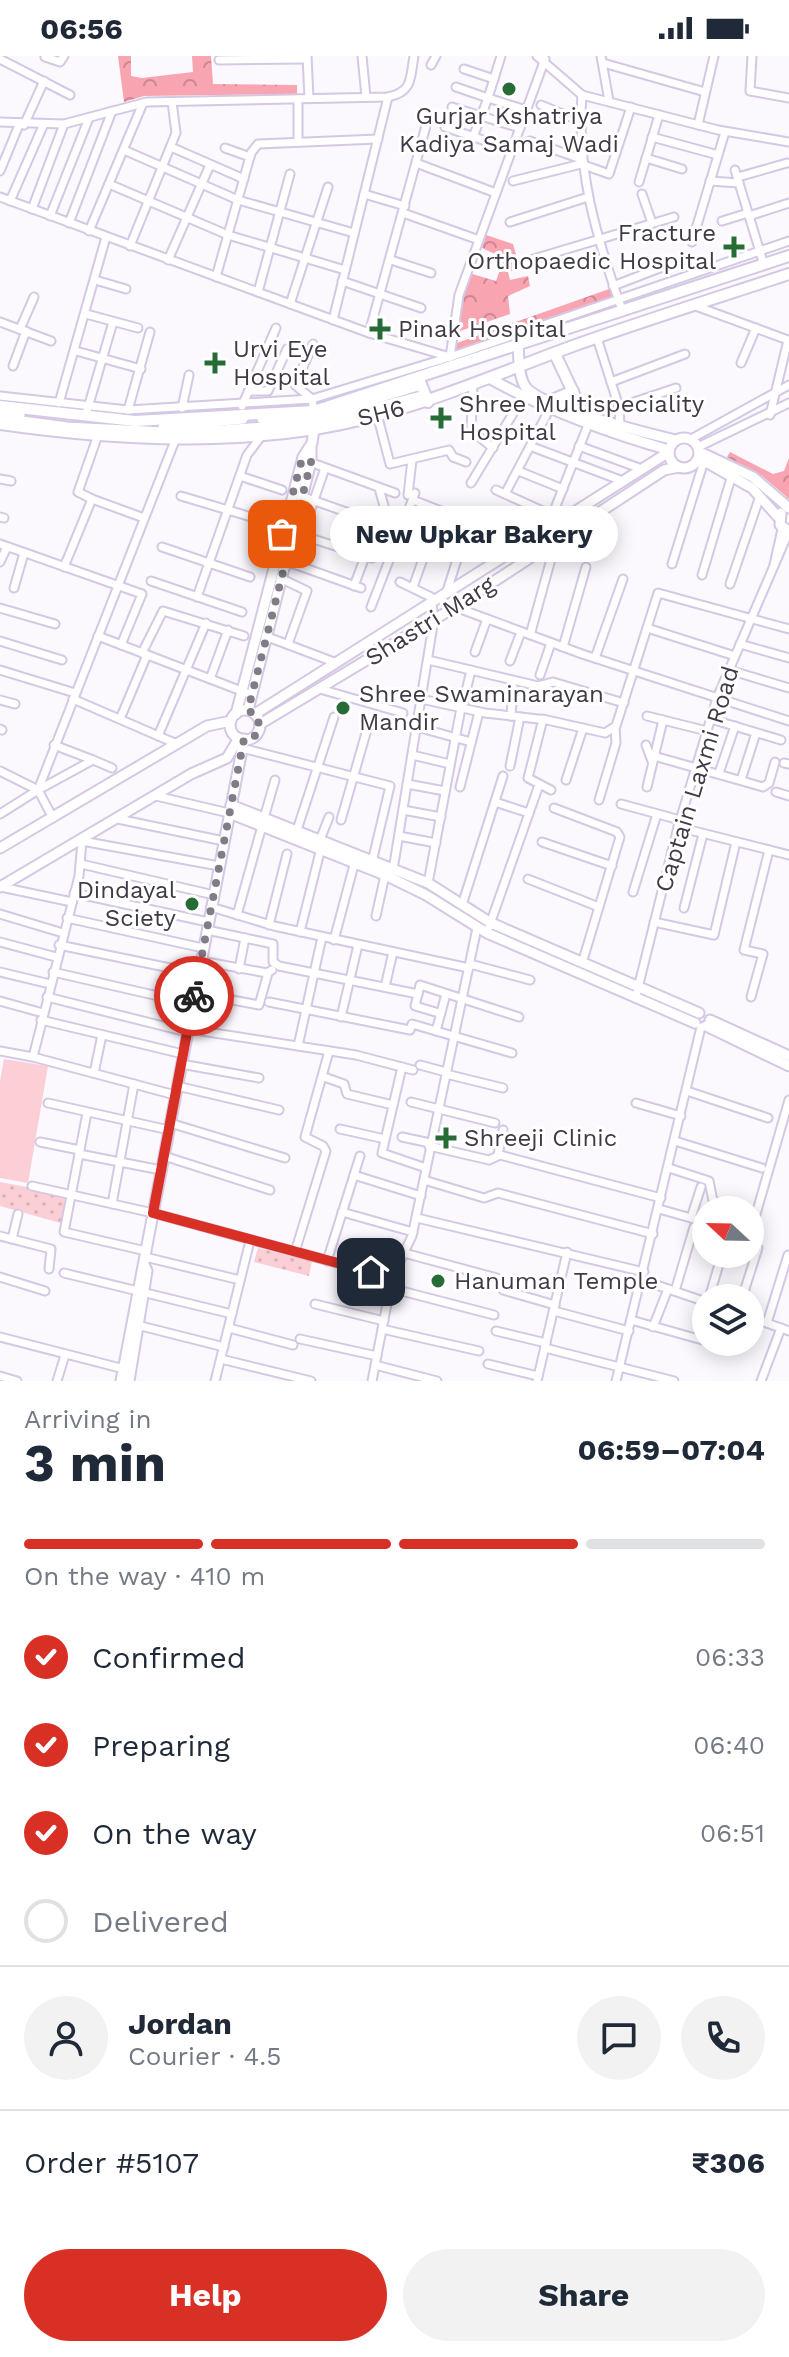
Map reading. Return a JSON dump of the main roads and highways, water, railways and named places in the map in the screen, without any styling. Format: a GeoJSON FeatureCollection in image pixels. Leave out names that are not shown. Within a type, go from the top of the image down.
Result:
{"type":"FeatureCollection","features":[{"type":"Feature","properties":{"kind":"main road"},"geometry":{"type":"LineString","coordinates":[[424,390],[452,362],[620,305],[789,256]]}},
{"type":"Feature","properties":{"kind":"main road","name":"SH6"},"geometry":{"type":"LineString","coordinates":[[0,409],[127,415],[241,411],[315,420],[345,402],[473,386],[597,338],[789,274]]}},
{"type":"Feature","properties":{"kind":"main road"},"geometry":{"type":"LineString","coordinates":[[555,354],[583,413]]}},
{"type":"Feature","properties":{"kind":"main road","name":"SH6"},"geometry":{"type":"LineString","coordinates":[[0,421],[98,435],[176,438],[263,434],[315,420],[377,414],[424,390]]}},
{"type":"Feature","properties":{"kind":"main road"},"geometry":{"type":"LineString","coordinates":[[550,406],[573,391]]}},
{"type":"Feature","properties":{"kind":"place","name":"Gurjar Kshatriya Kadiya Samaj Wadi"},"geometry":{"type":"Point","coordinates":[509,89]}},
{"type":"Feature","properties":{"kind":"place","name":"Fracture Orthopaedic Hospital"},"geometry":{"type":"Point","coordinates":[734,247]}},
{"type":"Feature","properties":{"kind":"place","name":"Pinak Hospital"},"geometry":{"type":"Point","coordinates":[380,329]}},
{"type":"Feature","properties":{"kind":"place","name":"Urvi Eye Hospital"},"geometry":{"type":"Point","coordinates":[215,363]}},
{"type":"Feature","properties":{"kind":"place","name":"Shree Multispeciality Hospital"},"geometry":{"type":"Point","coordinates":[441,418]}},
{"type":"Feature","properties":{"kind":"place","name":"New Upkar Bakery"},"geometry":{"type":"Point","coordinates":[282,534]}},
{"type":"Feature","properties":{"kind":"place","name":"Shree Swaminarayan Mandir"},"geometry":{"type":"Point","coordinates":[343,708]}},
{"type":"Feature","properties":{"kind":"place","name":"Dindayal Sciety"},"geometry":{"type":"Point","coordinates":[192,904]}},
{"type":"Feature","properties":{"kind":"place","name":"Shreeji Clinic"},"geometry":{"type":"Point","coordinates":[446,1138]}},
{"type":"Feature","properties":{"kind":"place","name":"Hanuman Temple"},"geometry":{"type":"Point","coordinates":[438,1281]}}]}
